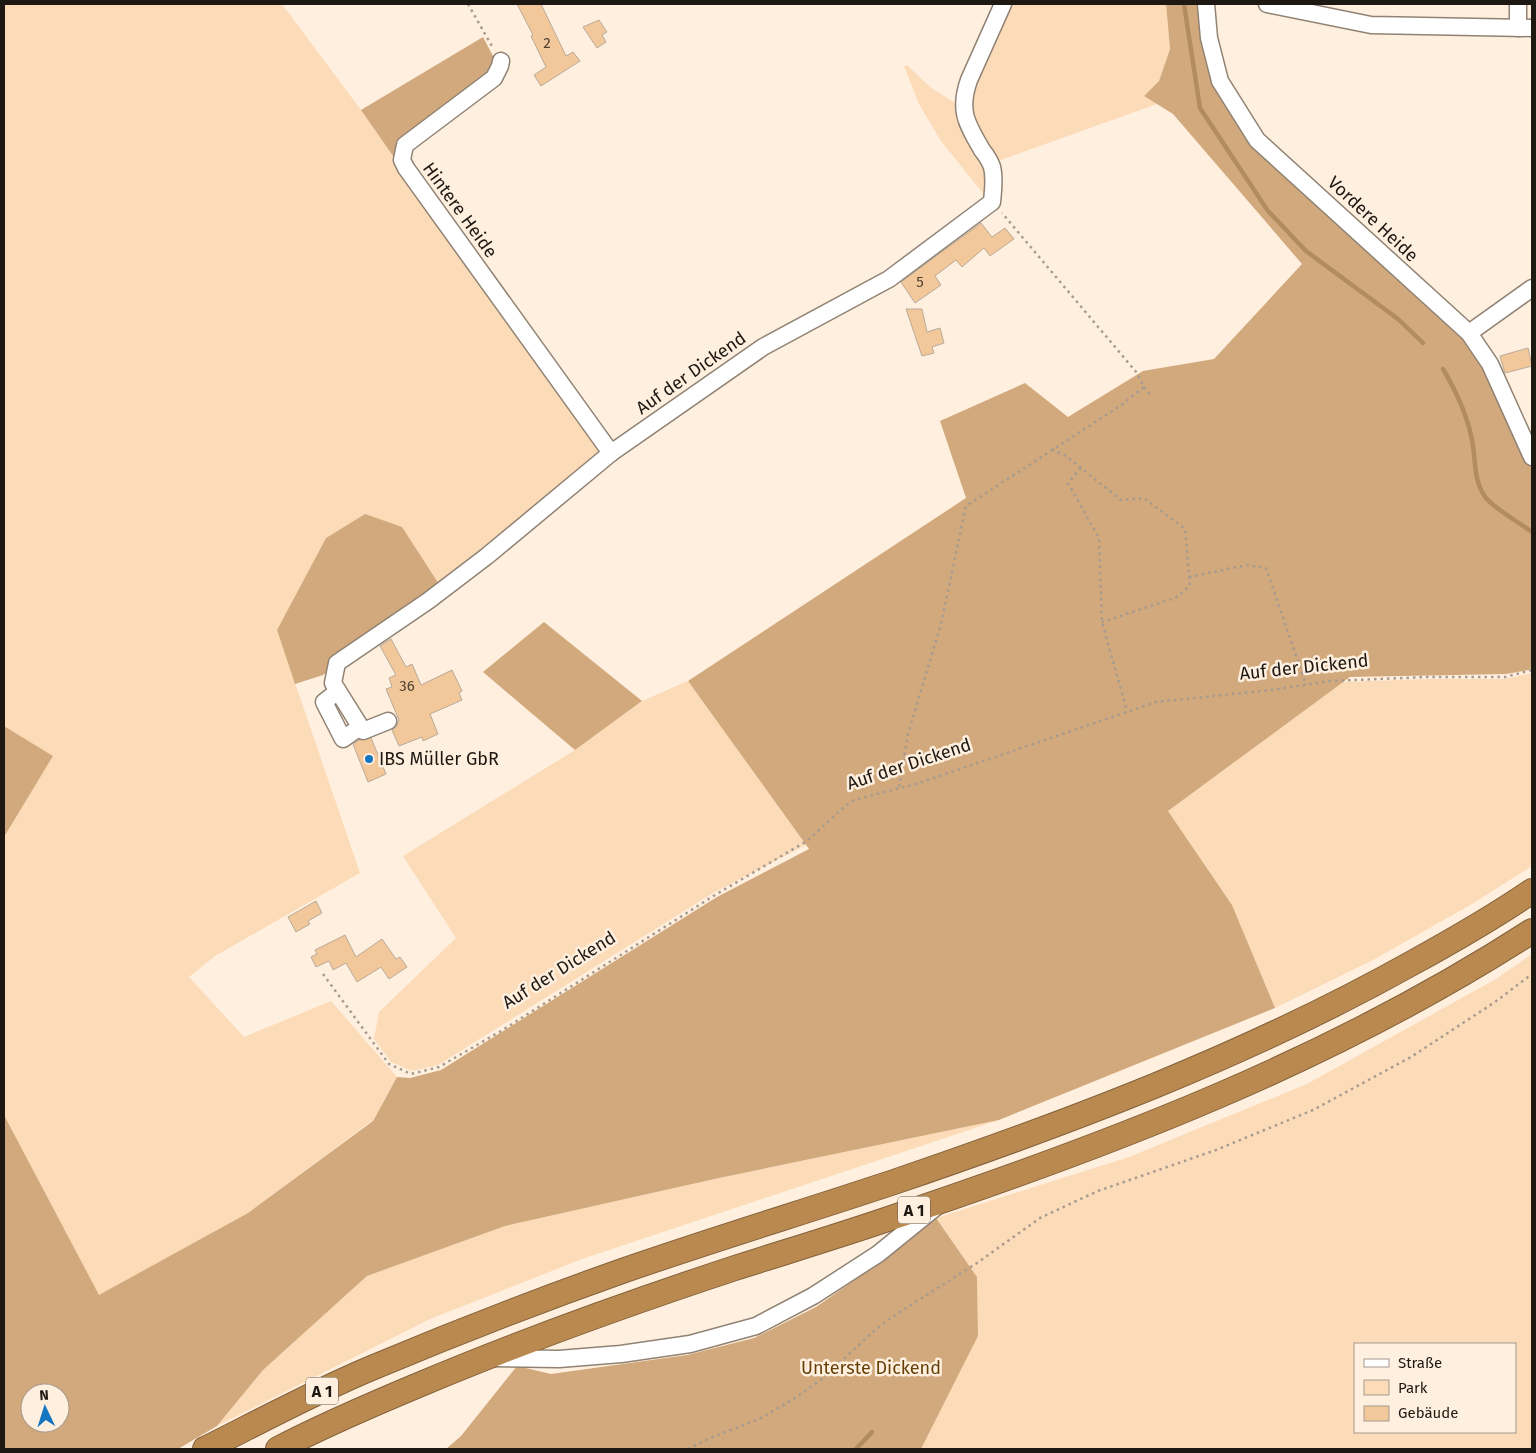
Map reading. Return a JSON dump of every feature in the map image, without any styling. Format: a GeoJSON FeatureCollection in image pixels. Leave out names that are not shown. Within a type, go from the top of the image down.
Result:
{"type":"FeatureCollection","features":[{"type":"Feature","properties":{"kind":"highway","name":"A 1"},"geometry":{"type":"LineString","coordinates":[[205,1449],[288,1406],[372,1367],[511,1311],[628,1269],[904,1178],[1092,1112],[1175,1079],[1362,992],[1506,909],[1532,891]]}},
{"type":"Feature","properties":{"kind":"highway","name":"A 1"},"geometry":{"type":"LineString","coordinates":[[278,1449],[387,1398],[483,1358],[733,1269],[1088,1149],[1183,1111],[1363,1030],[1442,986],[1532,931]]}},
{"type":"Feature","properties":{"kind":"street"},"geometry":{"type":"LineString","coordinates":[[992,202],[994,176],[992,166],[968,126],[963,106],[964,93],[969,80],[1003,4]]}},
{"type":"Feature","properties":{"kind":"street","name":"Vordere Heide"},"geometry":{"type":"LineString","coordinates":[[1206,4],[1209,38],[1220,81],[1257,140],[1469,333],[1490,364],[1532,457]]}},
{"type":"Feature","properties":{"kind":"street"},"geometry":{"type":"LineString","coordinates":[[1267,4],[1371,25],[1525,28],[1518,4]]}},
{"type":"Feature","properties":{"kind":"street","name":"Hintere Heide"},"geometry":{"type":"LineString","coordinates":[[501,61],[494,78],[405,145],[402,160],[611,453]]}},
{"type":"Feature","properties":{"kind":"street","name":"Auf der Dickend"},"geometry":{"type":"LineString","coordinates":[[388,721],[363,731],[333,683],[337,663],[428,601],[494,550],[611,453],[763,347],[889,279],[992,202]]}},
{"type":"Feature","properties":{"kind":"street"},"geometry":{"type":"LineString","coordinates":[[1469,333],[1532,288]]}},
{"type":"Feature","properties":{"kind":"street"},"geometry":{"type":"LineString","coordinates":[[483,1358],[559,1360],[621,1354],[690,1344],[756,1326],[813,1296],[878,1254],[947,1198]]}},
{"type":"Feature","properties":{"kind":"path"},"geometry":{"type":"LineString","coordinates":[[468,4],[501,61]]}},
{"type":"Feature","properties":{"kind":"path"},"geometry":{"type":"LineString","coordinates":[[992,202],[1137,373],[1149,393],[1154,393]]}},
{"type":"Feature","properties":{"kind":"path"},"geometry":{"type":"LineString","coordinates":[[900,787],[908,734],[940,624],[966,506],[1120,406],[1144,387]]}},
{"type":"Feature","properties":{"kind":"path"},"geometry":{"type":"LineString","coordinates":[[1052,449],[1066,456],[1121,500],[1144,498],[1185,529],[1190,586],[1174,598],[1102,622]]}},
{"type":"Feature","properties":{"kind":"path"},"geometry":{"type":"LineString","coordinates":[[1081,468],[1068,482],[1099,538],[1102,622],[1127,711]]}},
{"type":"Feature","properties":{"kind":"path"},"geometry":{"type":"LineString","coordinates":[[1189,577],[1247,565],[1266,568],[1306,685]]}},
{"type":"Feature","properties":{"kind":"path","name":"Auf der Dickend"},"geometry":{"type":"LineString","coordinates":[[323,974],[388,1064],[412,1074],[439,1067],[501,1031],[715,895],[807,840],[854,800],[924,781],[1156,702],[1271,690],[1330,681],[1505,677],[1532,670]]}},
{"type":"Feature","properties":{"kind":"path"},"geometry":{"type":"LineString","coordinates":[[688,1449],[759,1418],[792,1400],[822,1379],[875,1330],[894,1316],[977,1263],[1040,1218],[1098,1191],[1216,1150],[1313,1110],[1411,1057],[1495,1002],[1532,974]]}},
{"type":"Feature","properties":{"kind":"green space"},"geometry":{"type":"Polygon","coordinates":[[[4,4],[282,4],[361,110],[605,453],[440,587],[365,514],[326,538],[277,630],[360,873],[215,956],[189,977],[244,1037],[331,1001],[397,1077],[373,1120],[248,1213],[99,1296],[4,1115],[4,837],[53,756],[4,726],[4,4]]]}},
{"type":"Feature","properties":{"kind":"green space"},"geometry":{"type":"Polygon","coordinates":[[[1007,4],[1166,4],[1170,49],[1159,81],[1144,96],[1157,104],[995,162],[977,137],[969,90],[1007,4]]]}},
{"type":"Feature","properties":{"kind":"green space"},"geometry":{"type":"Polygon","coordinates":[[[1166,4],[1200,4],[1214,81],[1254,143],[1466,336],[1486,366],[1532,468],[1532,667],[1529,670],[1506,674],[1350,677],[1168,811],[1232,905],[1275,1008],[999,1120],[719,1178],[505,1226],[367,1276],[263,1370],[217,1426],[178,1449],[4,1449],[4,1115],[99,1295],[248,1213],[373,1121],[397,1077],[410,1078],[441,1070],[717,897],[809,849],[688,681],[966,498],[940,421],[1025,383],[1068,417],[1143,371],[1214,359],[1302,264],[1173,114],[1144,96],[1159,81],[1170,49],[1166,4]]]}},
{"type":"Feature","properties":{"kind":"green space"},"geometry":{"type":"Polygon","coordinates":[[[483,37],[495,60],[492,71],[398,163],[361,110],[483,37]]]}},
{"type":"Feature","properties":{"kind":"green space"},"geometry":{"type":"Polygon","coordinates":[[[907,65],[930,87],[958,105],[987,167],[986,197],[941,141],[919,104],[904,66],[907,65]]]}},
{"type":"Feature","properties":{"kind":"green space"},"geometry":{"type":"Polygon","coordinates":[[[365,514],[402,527],[444,592],[323,675],[295,684],[277,630],[326,538],[365,514]]]}},
{"type":"Feature","properties":{"kind":"green space"},"geometry":{"type":"Polygon","coordinates":[[[544,622],[642,701],[575,750],[483,672],[544,622]]]}},
{"type":"Feature","properties":{"kind":"green space"},"geometry":{"type":"Polygon","coordinates":[[[1532,673],[1532,866],[1472,904],[1373,960],[1275,1008],[1232,905],[1168,811],[1343,682],[1504,679],[1532,673]]]}},
{"type":"Feature","properties":{"kind":"green space"},"geometry":{"type":"Polygon","coordinates":[[[688,681],[806,845],[713,893],[438,1065],[412,1071],[391,1062],[374,1039],[379,1012],[456,938],[403,856],[575,750],[642,701],[688,681]]]}},
{"type":"Feature","properties":{"kind":"green space"},"geometry":{"type":"Polygon","coordinates":[[[4,726],[53,756],[4,837],[4,726]]]}},
{"type":"Feature","properties":{"kind":"green space"},"geometry":{"type":"Polygon","coordinates":[[[1532,954],[1532,1449],[921,1449],[978,1336],[977,1277],[936,1218],[1129,1157],[1307,1084],[1496,979],[1532,954]]]}},
{"type":"Feature","properties":{"kind":"green space"},"geometry":{"type":"Polygon","coordinates":[[[999,1120],[582,1259],[430,1319],[217,1426],[263,1370],[367,1276],[505,1226],[719,1178],[999,1120]]]}},
{"type":"Feature","properties":{"kind":"green space","name":"Unterste Dickend"},"geometry":{"type":"Polygon","coordinates":[[[936,1218],[977,1277],[978,1336],[921,1449],[446,1449],[461,1436],[517,1366],[551,1374],[687,1355],[754,1338],[816,1307],[876,1265],[936,1218]]]}},
{"type":"Feature","properties":{"kind":"building"},"geometry":{"type":"Polygon","coordinates":[[[517,4],[541,4],[566,56],[573,52],[580,61],[541,86],[534,75],[546,67],[531,36],[533,35],[517,4]]]}},
{"type":"Feature","properties":{"kind":"building"},"geometry":{"type":"Polygon","coordinates":[[[599,20],[607,32],[602,35],[606,42],[597,48],[583,27],[599,20]]]}},
{"type":"Feature","properties":{"kind":"building"},"geometry":{"type":"Polygon","coordinates":[[[981,223],[992,237],[1005,228],[1014,239],[990,256],[984,248],[962,267],[956,260],[935,276],[941,285],[915,303],[901,282],[981,223]]]}},
{"type":"Feature","properties":{"kind":"building"},"geometry":{"type":"Polygon","coordinates":[[[906,309],[922,309],[927,332],[940,328],[944,343],[932,347],[934,353],[922,356],[906,309]]]}},
{"type":"Feature","properties":{"kind":"building"},"geometry":{"type":"Polygon","coordinates":[[[1528,348],[1532,366],[1505,373],[1500,356],[1528,348]]]}},
{"type":"Feature","properties":{"kind":"building"},"geometry":{"type":"Polygon","coordinates":[[[391,639],[406,667],[412,664],[421,685],[452,670],[462,691],[459,693],[462,700],[430,714],[438,734],[423,741],[422,737],[399,746],[392,730],[396,727],[399,720],[386,689],[392,687],[389,678],[396,675],[380,646],[391,639]]]}},
{"type":"Feature","properties":{"kind":"building","name":"IBS Müller GbR"},"geometry":{"type":"Polygon","coordinates":[[[371,738],[386,774],[368,782],[353,744],[359,740],[371,738]]]}},
{"type":"Feature","properties":{"kind":"building"},"geometry":{"type":"Polygon","coordinates":[[[316,901],[322,913],[308,921],[310,924],[296,932],[288,917],[316,901]]]}},
{"type":"Feature","properties":{"kind":"building"},"geometry":{"type":"Polygon","coordinates":[[[345,935],[356,957],[382,939],[396,959],[400,957],[407,967],[389,979],[381,967],[357,982],[346,963],[333,970],[329,961],[316,967],[311,957],[317,954],[315,950],[345,935]]]}},
{"type":"Feature","properties":{"kind":"waterway"},"geometry":{"type":"LineString","coordinates":[[1184,4],[1200,108],[1268,211],[1306,251],[1398,319],[1423,343]]}},
{"type":"Feature","properties":{"kind":"waterway"},"geometry":{"type":"LineString","coordinates":[[1443,369],[1457,394],[1467,421],[1472,440],[1477,477],[1482,491],[1495,507],[1532,532]]}},
{"type":"Feature","properties":{"kind":"waterway"},"geometry":{"type":"LineString","coordinates":[[856,1449],[872,1432]]}},
{"type":"Feature","properties":{"kind":"place","name":"IBS Müller GbR"},"geometry":{"type":"Point","coordinates":[369,759]}}]}
